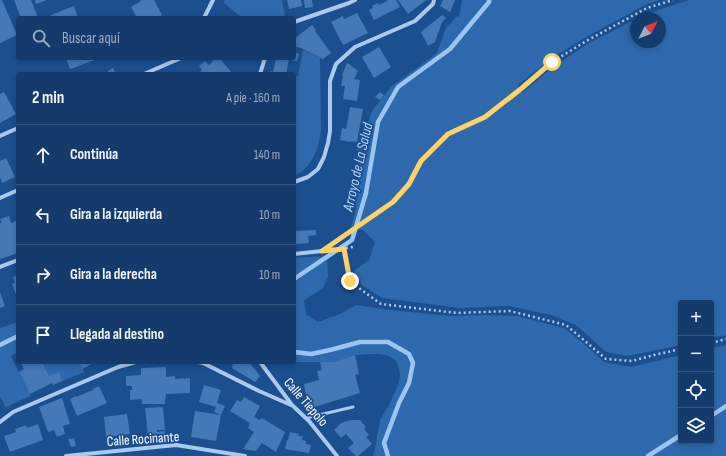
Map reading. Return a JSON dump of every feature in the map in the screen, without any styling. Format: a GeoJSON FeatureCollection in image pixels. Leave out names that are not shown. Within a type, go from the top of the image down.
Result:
{"type":"FeatureCollection","features":[{"type":"Feature","properties":{"kind":"street"},"geometry":{"type":"LineString","coordinates":[[205,16],[213,0]]}},
{"type":"Feature","properties":{"kind":"street"},"geometry":{"type":"LineString","coordinates":[[296,21],[355,0]]}},
{"type":"Feature","properties":{"kind":"street"},"geometry":{"type":"LineString","coordinates":[[296,181],[308,177],[318,169],[324,157],[330,131],[330,80],[336,64],[355,47],[415,21],[433,4],[434,0]]}},
{"type":"Feature","properties":{"kind":"street"},"geometry":{"type":"LineString","coordinates":[[149,72],[176,60]]}},
{"type":"Feature","properties":{"kind":"street"},"geometry":{"type":"LineString","coordinates":[[261,72],[264,60]]}},
{"type":"Feature","properties":{"kind":"street"},"geometry":{"type":"LineString","coordinates":[[0,136],[16,129]]}},
{"type":"Feature","properties":{"kind":"street"},"geometry":{"type":"LineString","coordinates":[[0,198],[16,191]]}},
{"type":"Feature","properties":{"kind":"street"},"geometry":{"type":"LineString","coordinates":[[296,254],[322,251]]}},
{"type":"Feature","properties":{"kind":"street"},"geometry":{"type":"LineString","coordinates":[[0,267],[16,261]]}},
{"type":"Feature","properties":{"kind":"street"},"geometry":{"type":"LineString","coordinates":[[0,422],[13,412],[118,367],[129,364]]}},
{"type":"Feature","properties":{"kind":"street"},"geometry":{"type":"LineString","coordinates":[[205,364],[292,406]]}},
{"type":"Feature","properties":{"kind":"street","name":"Calle Tiepolo"},"geometry":{"type":"LineString","coordinates":[[261,364],[292,406],[306,418],[337,456]]}},
{"type":"Feature","properties":{"kind":"street","name":"Calle Rocinante"},"geometry":{"type":"LineString","coordinates":[[66,456],[176,445],[245,456]]}},
{"type":"Feature","properties":{"kind":"lane"},"geometry":{"type":"LineString","coordinates":[[306,418],[353,406]]}},
{"type":"Feature","properties":{"kind":"path"},"geometry":{"type":"LineString","coordinates":[[322,251],[393,202],[409,184],[421,161],[448,134],[485,117],[552,62],[588,40],[647,8],[672,0]]}},
{"type":"Feature","properties":{"kind":"path"},"geometry":{"type":"LineString","coordinates":[[322,251],[353,247]]}},
{"type":"Feature","properties":{"kind":"path"},"geometry":{"type":"LineString","coordinates":[[344,249],[350,281],[381,304],[457,313],[517,312],[566,325],[606,359],[632,362],[678,350]]}},
{"type":"Feature","properties":{"kind":"path"},"geometry":{"type":"LineString","coordinates":[[714,342],[726,339]]}},
{"type":"Feature","properties":{"kind":"shaded area"},"geometry":{"type":"Polygon","coordinates":[[[225,0],[282,0],[285,15],[240,16],[223,2],[225,0]]]}},
{"type":"Feature","properties":{"kind":"shaded area"},"geometry":{"type":"Polygon","coordinates":[[[462,0],[660,0],[630,12],[552,58],[518,85],[522,93],[553,67],[589,43],[630,22],[630,48],[666,48],[666,12],[652,12],[689,0],[726,0],[726,335],[714,337],[714,300],[678,300],[678,346],[628,356],[606,352],[576,325],[551,315],[508,306],[460,308],[382,298],[362,285],[354,271],[369,260],[375,242],[363,230],[351,228],[356,208],[357,146],[360,148],[374,108],[391,87],[437,53],[446,28],[457,16],[459,17],[462,0]]]}},
{"type":"Feature","properties":{"kind":"shaded area"},"geometry":{"type":"Polygon","coordinates":[[[303,50],[320,58],[321,128],[319,142],[311,161],[296,175],[296,76],[298,76],[303,50]]]}},
{"type":"Feature","properties":{"kind":"shaded area"},"geometry":{"type":"Polygon","coordinates":[[[327,256],[328,277],[323,288],[304,300],[306,314],[318,322],[340,314],[356,305],[450,316],[517,316],[564,328],[604,362],[631,367],[678,356],[678,444],[714,444],[714,347],[726,345],[726,456],[373,456],[380,420],[399,383],[400,374],[396,361],[389,356],[370,354],[355,355],[334,362],[296,362],[296,258],[327,256]]]}},
{"type":"Feature","properties":{"kind":"shaded area"},"geometry":{"type":"Polygon","coordinates":[[[16,323],[16,353],[11,356],[31,396],[6,408],[0,396],[0,328],[16,323]]]}},
{"type":"Feature","properties":{"kind":"shaded area"},"geometry":{"type":"Polygon","coordinates":[[[43,364],[80,364],[84,372],[53,385],[43,364]]]}},
{"type":"Feature","properties":{"kind":"building"},"geometry":{"type":"Polygon","coordinates":[[[0,0],[2,0],[16,35],[0,43],[0,0]]]}},
{"type":"Feature","properties":{"kind":"building"},"geometry":{"type":"Polygon","coordinates":[[[14,0],[31,0],[37,16],[20,16],[14,0]]]}},
{"type":"Feature","properties":{"kind":"building"},"geometry":{"type":"Polygon","coordinates":[[[35,0],[47,0],[36,4],[35,0]]]}},
{"type":"Feature","properties":{"kind":"building"},"geometry":{"type":"Polygon","coordinates":[[[154,0],[162,15],[136,16],[131,7],[141,1],[154,0]]]}},
{"type":"Feature","properties":{"kind":"building"},"geometry":{"type":"Polygon","coordinates":[[[287,0],[301,0],[302,6],[289,9],[287,0]]]}},
{"type":"Feature","properties":{"kind":"building"},"geometry":{"type":"Polygon","coordinates":[[[304,0],[312,0],[313,7],[305,8],[304,0]]]}},
{"type":"Feature","properties":{"kind":"building"},"geometry":{"type":"Polygon","coordinates":[[[387,0],[396,0],[400,7],[374,20],[369,10],[373,8],[372,6],[378,3],[379,5],[387,0]]]}},
{"type":"Feature","properties":{"kind":"building"},"geometry":{"type":"Polygon","coordinates":[[[398,0],[426,0],[408,14],[398,0]]]}},
{"type":"Feature","properties":{"kind":"building"},"geometry":{"type":"Polygon","coordinates":[[[443,0],[455,0],[450,12],[440,6],[443,0]]]}},
{"type":"Feature","properties":{"kind":"building"},"geometry":{"type":"Polygon","coordinates":[[[74,6],[77,16],[51,16],[74,6]]]}},
{"type":"Feature","properties":{"kind":"building"},"geometry":{"type":"Polygon","coordinates":[[[357,13],[368,33],[343,45],[331,22],[343,16],[344,19],[357,13]]]}},
{"type":"Feature","properties":{"kind":"building"},"geometry":{"type":"Polygon","coordinates":[[[442,15],[446,18],[442,22],[435,42],[428,46],[421,32],[442,15]]]}},
{"type":"Feature","properties":{"kind":"building"},"geometry":{"type":"Polygon","coordinates":[[[312,25],[331,53],[323,59],[296,47],[296,37],[312,25]]]}},
{"type":"Feature","properties":{"kind":"building"},"geometry":{"type":"Polygon","coordinates":[[[379,47],[391,67],[374,78],[362,57],[379,47]]]}},
{"type":"Feature","properties":{"kind":"building"},"geometry":{"type":"Polygon","coordinates":[[[296,53],[299,54],[297,61],[289,60],[296,60],[296,53]]]}},
{"type":"Feature","properties":{"kind":"building"},"geometry":{"type":"Polygon","coordinates":[[[67,60],[95,60],[70,69],[67,60]]]}},
{"type":"Feature","properties":{"kind":"building"},"geometry":{"type":"Polygon","coordinates":[[[214,60],[221,60],[231,72],[200,72],[202,70],[199,66],[205,61],[209,65],[214,60]]]}},
{"type":"Feature","properties":{"kind":"building"},"geometry":{"type":"Polygon","coordinates":[[[276,60],[289,60],[286,72],[273,72],[276,60]]]}},
{"type":"Feature","properties":{"kind":"building"},"geometry":{"type":"Polygon","coordinates":[[[347,63],[358,71],[354,79],[360,80],[357,101],[343,99],[345,86],[341,86],[342,75],[347,63]]]}},
{"type":"Feature","properties":{"kind":"building"},"geometry":{"type":"Polygon","coordinates":[[[113,68],[115,72],[108,72],[113,68]]]}},
{"type":"Feature","properties":{"kind":"building"},"geometry":{"type":"Polygon","coordinates":[[[4,92],[16,114],[0,123],[0,94],[4,92]]]}},
{"type":"Feature","properties":{"kind":"building"},"geometry":{"type":"Polygon","coordinates":[[[380,92],[384,95],[380,100],[375,97],[380,92]]]}},
{"type":"Feature","properties":{"kind":"building"},"geometry":{"type":"Polygon","coordinates":[[[350,107],[363,109],[357,142],[340,140],[342,128],[346,129],[350,107]]]}},
{"type":"Feature","properties":{"kind":"building"},"geometry":{"type":"Polygon","coordinates":[[[6,158],[15,177],[2,183],[0,177],[0,161],[6,158]]]}},
{"type":"Feature","properties":{"kind":"building"},"geometry":{"type":"Polygon","coordinates":[[[9,216],[11,223],[16,221],[16,254],[0,259],[0,223],[2,223],[0,219],[9,216]]]}},
{"type":"Feature","properties":{"kind":"building"},"geometry":{"type":"Polygon","coordinates":[[[316,230],[316,235],[308,236],[309,243],[296,244],[296,231],[316,230]]]}},
{"type":"Feature","properties":{"kind":"building"},"geometry":{"type":"Polygon","coordinates":[[[16,276],[16,295],[12,284],[15,283],[13,277],[16,276]]]}},
{"type":"Feature","properties":{"kind":"building"},"geometry":{"type":"Polygon","coordinates":[[[0,292],[5,306],[0,308],[0,292]]]}},
{"type":"Feature","properties":{"kind":"building"},"geometry":{"type":"Polygon","coordinates":[[[355,355],[359,374],[355,375],[360,393],[308,409],[304,384],[319,380],[317,371],[322,370],[320,362],[334,362],[355,355]]]}},
{"type":"Feature","properties":{"kind":"building"},"geometry":{"type":"Polygon","coordinates":[[[21,364],[43,364],[49,376],[59,372],[62,381],[53,385],[52,383],[30,394],[19,372],[24,369],[21,364]]]}},
{"type":"Feature","properties":{"kind":"building"},"geometry":{"type":"Polygon","coordinates":[[[80,364],[92,364],[82,369],[80,364]]]}},
{"type":"Feature","properties":{"kind":"building"},"geometry":{"type":"Polygon","coordinates":[[[233,364],[251,364],[260,376],[255,382],[232,368],[233,364]]]}},
{"type":"Feature","properties":{"kind":"building"},"geometry":{"type":"Polygon","coordinates":[[[166,367],[166,377],[175,376],[175,379],[190,378],[190,393],[166,394],[165,404],[142,404],[142,399],[130,400],[130,390],[132,390],[132,386],[126,386],[126,376],[141,375],[141,368],[166,367]]]}},
{"type":"Feature","properties":{"kind":"building"},"geometry":{"type":"Polygon","coordinates":[[[204,385],[221,390],[217,403],[225,406],[221,415],[214,412],[216,407],[199,402],[204,385]]]}},
{"type":"Feature","properties":{"kind":"building"},"geometry":{"type":"Polygon","coordinates":[[[99,386],[107,403],[77,416],[70,399],[99,386]]]}},
{"type":"Feature","properties":{"kind":"building"},"geometry":{"type":"Polygon","coordinates":[[[244,397],[260,406],[254,417],[260,420],[262,418],[285,432],[276,452],[262,443],[256,451],[243,449],[254,432],[248,428],[250,423],[230,411],[237,400],[241,402],[244,397]]]}},
{"type":"Feature","properties":{"kind":"building"},"geometry":{"type":"Polygon","coordinates":[[[62,398],[70,424],[63,426],[65,434],[57,437],[54,430],[48,432],[39,407],[62,398]]]}},
{"type":"Feature","properties":{"kind":"building"},"geometry":{"type":"Polygon","coordinates":[[[163,407],[165,430],[157,430],[157,432],[165,431],[165,434],[148,435],[145,408],[163,407]]]}},
{"type":"Feature","properties":{"kind":"building"},"geometry":{"type":"Polygon","coordinates":[[[195,411],[221,415],[216,441],[191,437],[195,411]]]}},
{"type":"Feature","properties":{"kind":"building"},"geometry":{"type":"Polygon","coordinates":[[[127,414],[130,434],[106,437],[104,417],[127,414]]]}},
{"type":"Feature","properties":{"kind":"building"},"geometry":{"type":"Polygon","coordinates":[[[351,420],[360,420],[366,427],[364,429],[369,435],[366,437],[372,444],[358,456],[356,456],[348,448],[354,443],[346,434],[341,438],[334,430],[341,423],[351,420]]]}},
{"type":"Feature","properties":{"kind":"building"},"geometry":{"type":"Polygon","coordinates":[[[38,424],[43,440],[10,452],[4,436],[16,432],[15,429],[26,425],[27,428],[38,424]]]}},
{"type":"Feature","properties":{"kind":"building"},"geometry":{"type":"Polygon","coordinates":[[[290,432],[299,434],[298,436],[303,436],[302,440],[306,441],[306,444],[311,445],[309,453],[285,449],[290,432]]]}},
{"type":"Feature","properties":{"kind":"building"},"geometry":{"type":"Polygon","coordinates":[[[74,438],[76,446],[71,447],[68,439],[74,438]]]}},
{"type":"Feature","properties":{"kind":"waterway","name":"Arroyo de La Salud"},"geometry":{"type":"LineString","coordinates":[[296,278],[352,240],[366,193],[378,122],[398,87],[450,49],[489,2],[489,0]]}},
{"type":"Feature","properties":{"kind":"waterway"},"geometry":{"type":"LineString","coordinates":[[0,345],[16,337]]}},
{"type":"Feature","properties":{"kind":"waterway"},"geometry":{"type":"LineString","coordinates":[[296,352],[311,354],[360,342],[388,342],[409,354],[413,363],[409,383],[399,403],[384,443],[388,456]]}},
{"type":"Feature","properties":{"kind":"waterway"},"geometry":{"type":"LineString","coordinates":[[714,414],[726,406]]}},
{"type":"Feature","properties":{"kind":"waterway"},"geometry":{"type":"LineString","coordinates":[[648,456],[678,437]]}},
{"type":"Feature","properties":{"kind":"route"},"geometry":{"type":"LineString","coordinates":[[350,281],[344,249],[322,251],[393,202],[409,184],[421,161],[448,134],[485,117],[552,62]]}}]}
